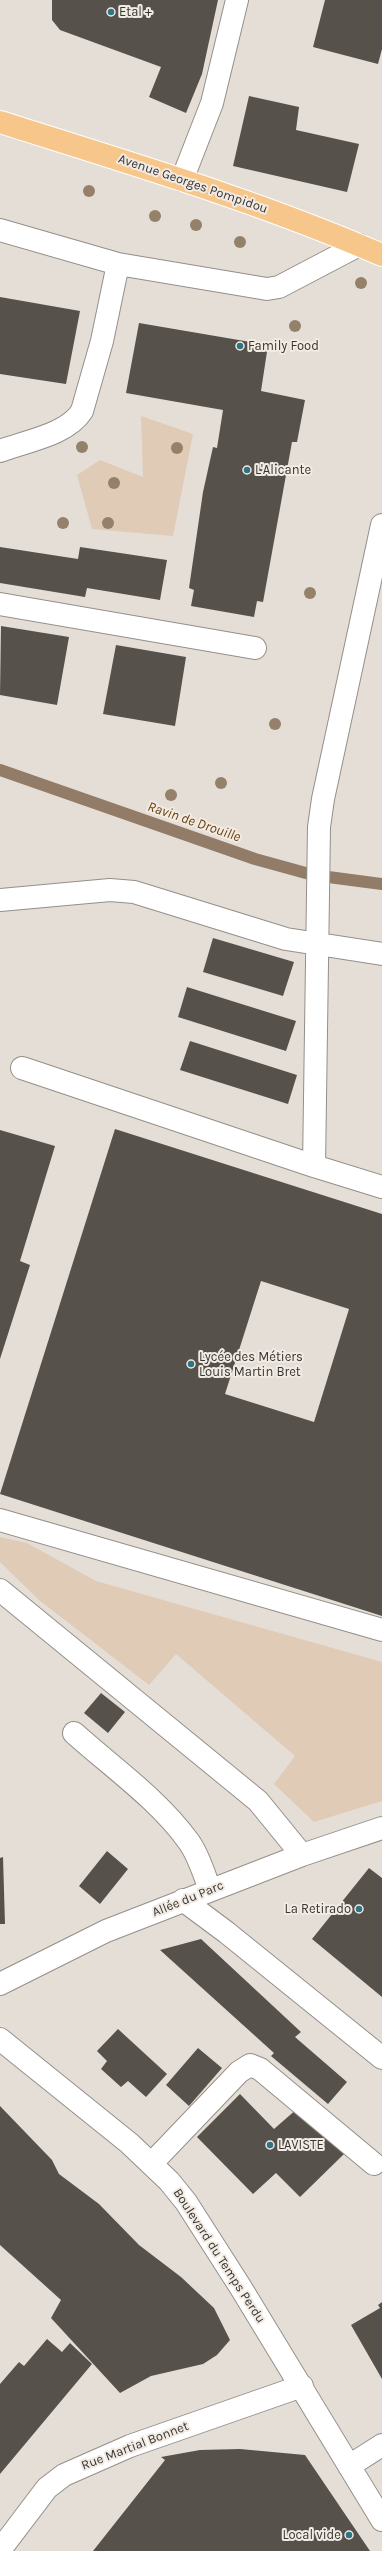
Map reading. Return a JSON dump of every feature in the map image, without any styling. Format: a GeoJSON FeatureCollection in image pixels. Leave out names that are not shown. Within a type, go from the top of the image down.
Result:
{"type":"FeatureCollection","features":[{"type":"Feature","properties":{"kind":"main road","name":"Avenue Georges Pompidou"},"geometry":{"type":"LineString","coordinates":[[0,122],[182,180],[310,224],[382,255]]}},
{"type":"Feature","properties":{"kind":"street"},"geometry":{"type":"LineString","coordinates":[[182,180],[212,103],[237,0]]}},
{"type":"Feature","properties":{"kind":"street"},"geometry":{"type":"LineString","coordinates":[[0,230],[118,264],[266,289],[279,287],[359,245]]}},
{"type":"Feature","properties":{"kind":"street"},"geometry":{"type":"LineString","coordinates":[[0,451],[61,429],[77,418],[82,410],[102,342],[118,264]]}},
{"type":"Feature","properties":{"kind":"street"},"geometry":{"type":"LineString","coordinates":[[314,1166],[319,848],[323,799],[382,525]]}},
{"type":"Feature","properties":{"kind":"street"},"geometry":{"type":"LineString","coordinates":[[0,604],[255,648]]}},
{"type":"Feature","properties":{"kind":"street"},"geometry":{"type":"LineString","coordinates":[[0,900],[110,890],[134,892],[286,939],[382,954]]}},
{"type":"Feature","properties":{"kind":"street"},"geometry":{"type":"LineString","coordinates":[[22,1068],[314,1166],[382,1186]]}},
{"type":"Feature","properties":{"kind":"street"},"geometry":{"type":"LineString","coordinates":[[0,1520],[382,1630]]}},
{"type":"Feature","properties":{"kind":"street"},"geometry":{"type":"LineString","coordinates":[[0,1590],[258,1801],[302,1855]]}},
{"type":"Feature","properties":{"kind":"street"},"geometry":{"type":"LineString","coordinates":[[74,1733],[162,1811],[182,1833],[197,1856],[210,1890]]}},
{"type":"Feature","properties":{"kind":"street","name":"Allée du Parc"},"geometry":{"type":"LineString","coordinates":[[0,1984],[106,1931],[302,1855],[382,1828]]}},
{"type":"Feature","properties":{"kind":"street"},"geometry":{"type":"LineString","coordinates":[[183,1900],[226,1932],[382,2058]]}},
{"type":"Feature","properties":{"kind":"street","name":"Boulevard du Temps Perdu"},"geometry":{"type":"LineString","coordinates":[[0,2039],[152,2164],[186,2202],[302,2386],[382,2520]]}},
{"type":"Feature","properties":{"kind":"street"},"geometry":{"type":"LineString","coordinates":[[152,2164],[239,2072],[250,2065],[260,2069],[374,2164]]}},
{"type":"Feature","properties":{"kind":"street","name":"Rue Martial Bonnet"},"geometry":{"type":"LineString","coordinates":[[0,2550],[39,2498],[64,2474],[130,2446],[302,2386]]}},
{"type":"Feature","properties":{"kind":"street"},"geometry":{"type":"LineString","coordinates":[[349,2466],[382,2445]]}},
{"type":"Feature","properties":{"kind":"shaded area"},"geometry":{"type":"Polygon","coordinates":[[[141,416],[193,434],[173,536],[92,529],[77,475],[100,460],[143,477],[141,416]]]}},
{"type":"Feature","properties":{"kind":"shaded area"},"geometry":{"type":"Polygon","coordinates":[[[0,1537],[27,1543],[96,1581],[382,1662],[382,1801],[314,1822],[274,1784],[295,1756],[176,1654],[149,1685],[39,1600],[0,1562],[0,1537]]]}},
{"type":"Feature","properties":{"kind":"building"},"geometry":{"type":"Polygon","coordinates":[[[52,0],[218,0],[202,74],[186,113],[149,97],[161,67],[60,30],[52,20],[52,0]]]}},
{"type":"Feature","properties":{"kind":"building"},"geometry":{"type":"Polygon","coordinates":[[[325,0],[382,0],[382,49],[378,64],[313,47],[325,0]]]}},
{"type":"Feature","properties":{"kind":"building"},"geometry":{"type":"Polygon","coordinates":[[[249,96],[299,107],[296,130],[359,144],[347,192],[233,166],[249,96]]]}},
{"type":"Feature","properties":{"kind":"building"},"geometry":{"type":"Polygon","coordinates":[[[0,297],[80,311],[66,384],[0,374],[0,297]]]}},
{"type":"Feature","properties":{"kind":"building","name":"L'Alicante"},"geometry":{"type":"Polygon","coordinates":[[[139,323],[268,345],[261,391],[305,400],[297,442],[292,442],[263,602],[257,601],[254,617],[191,606],[194,590],[189,588],[203,492],[213,447],[217,448],[223,410],[126,393],[139,323]]]}},
{"type":"Feature","properties":{"kind":"building"},"geometry":{"type":"Polygon","coordinates":[[[0,547],[78,559],[80,547],[167,560],[160,600],[87,588],[85,597],[0,583],[0,547]]]}},
{"type":"Feature","properties":{"kind":"building"},"geometry":{"type":"Polygon","coordinates":[[[1,626],[69,637],[57,705],[0,695],[1,626]]]}},
{"type":"Feature","properties":{"kind":"building"},"geometry":{"type":"Polygon","coordinates":[[[116,645],[186,657],[175,726],[103,714],[116,645]]]}},
{"type":"Feature","properties":{"kind":"building"},"geometry":{"type":"Polygon","coordinates":[[[213,938],[294,962],[283,996],[203,972],[213,938]]]}},
{"type":"Feature","properties":{"kind":"building"},"geometry":{"type":"Polygon","coordinates":[[[187,987],[296,1021],[286,1051],[178,1017],[187,987]]]}},
{"type":"Feature","properties":{"kind":"building"},"geometry":{"type":"Polygon","coordinates":[[[190,1041],[297,1075],[288,1104],[180,1070],[190,1041]]]}},
{"type":"Feature","properties":{"kind":"building"},"geometry":{"type":"Polygon","coordinates":[[[115,1129],[382,1214],[382,1616],[0,1494],[115,1129]],[[261,1281],[225,1394],[314,1422],[349,1309],[261,1281]]]}},
{"type":"Feature","properties":{"kind":"building"},"geometry":{"type":"Polygon","coordinates":[[[0,1130],[55,1146],[20,1261],[30,1265],[0,1359],[0,1130]]]}},
{"type":"Feature","properties":{"kind":"building"},"geometry":{"type":"Polygon","coordinates":[[[101,1693],[125,1712],[108,1733],[84,1713],[101,1693]]]}},
{"type":"Feature","properties":{"kind":"building"},"geometry":{"type":"Polygon","coordinates":[[[107,1851],[128,1869],[100,1904],[79,1886],[107,1851]]]}},
{"type":"Feature","properties":{"kind":"building"},"geometry":{"type":"Polygon","coordinates":[[[3,1857],[5,1924],[0,1924],[0,1858],[3,1857]]]}},
{"type":"Feature","properties":{"kind":"building","name":"La Retirado"},"geometry":{"type":"Polygon","coordinates":[[[369,1868],[382,1878],[382,1997],[312,1939],[369,1868]]]}},
{"type":"Feature","properties":{"kind":"building"},"geometry":{"type":"Polygon","coordinates":[[[201,1939],[301,2032],[295,2037],[347,2082],[328,2104],[271,2056],[274,2053],[160,1950],[201,1939]]]}},
{"type":"Feature","properties":{"kind":"building"},"geometry":{"type":"Polygon","coordinates":[[[118,2029],[167,2074],[146,2097],[128,2081],[121,2087],[101,2069],[107,2061],[97,2051],[118,2029]]]}},
{"type":"Feature","properties":{"kind":"building"},"geometry":{"type":"Polygon","coordinates":[[[198,2048],[222,2068],[189,2106],[166,2085],[198,2048]]]}},
{"type":"Feature","properties":{"kind":"building","name":"LAVISTE"},"geometry":{"type":"Polygon","coordinates":[[[240,2094],[274,2129],[298,2108],[344,2154],[300,2197],[276,2173],[253,2194],[197,2137],[240,2094]]]}},
{"type":"Feature","properties":{"kind":"building"},"geometry":{"type":"Polygon","coordinates":[[[0,2106],[52,2160],[59,2174],[99,2204],[139,2245],[181,2277],[214,2308],[230,2340],[217,2355],[203,2364],[151,2376],[120,2393],[51,2318],[61,2300],[0,2245],[0,2106]]]}},
{"type":"Feature","properties":{"kind":"building"},"geometry":{"type":"Polygon","coordinates":[[[382,2302],[382,2379],[351,2325],[380,2308],[378,2305],[382,2302]]]}},
{"type":"Feature","properties":{"kind":"building"},"geometry":{"type":"Polygon","coordinates":[[[47,2339],[62,2352],[70,2343],[92,2364],[0,2474],[0,2384],[19,2362],[24,2366],[47,2339]]]}},
{"type":"Feature","properties":{"kind":"building"},"geometry":{"type":"Polygon","coordinates":[[[240,2449],[305,2455],[370,2551],[93,2551],[165,2460],[161,2457],[200,2450],[240,2449]]]}},
{"type":"Feature","properties":{"kind":"waterway","name":"Ravin de Drouille"},"geometry":{"type":"LineString","coordinates":[[0,770],[255,859],[313,875],[382,884]]}},
{"type":"Feature","properties":{"kind":"place","name":"Etal +"},"geometry":{"type":"Point","coordinates":[111,12]}},
{"type":"Feature","properties":{"kind":"place","name":"Family Food"},"geometry":{"type":"Point","coordinates":[240,346]}},
{"type":"Feature","properties":{"kind":"place","name":"L'Alicante"},"geometry":{"type":"Point","coordinates":[247,470]}},
{"type":"Feature","properties":{"kind":"place","name":"Lycée des Métiers Louis Martin Bret"},"geometry":{"type":"Point","coordinates":[191,1364]}},
{"type":"Feature","properties":{"kind":"place","name":"La Retirado"},"geometry":{"type":"Point","coordinates":[359,1909]}},
{"type":"Feature","properties":{"kind":"place","name":"LAVISTE"},"geometry":{"type":"Point","coordinates":[270,2145]}},
{"type":"Feature","properties":{"kind":"place","name":"Local vide"},"geometry":{"type":"Point","coordinates":[349,2535]}}]}
